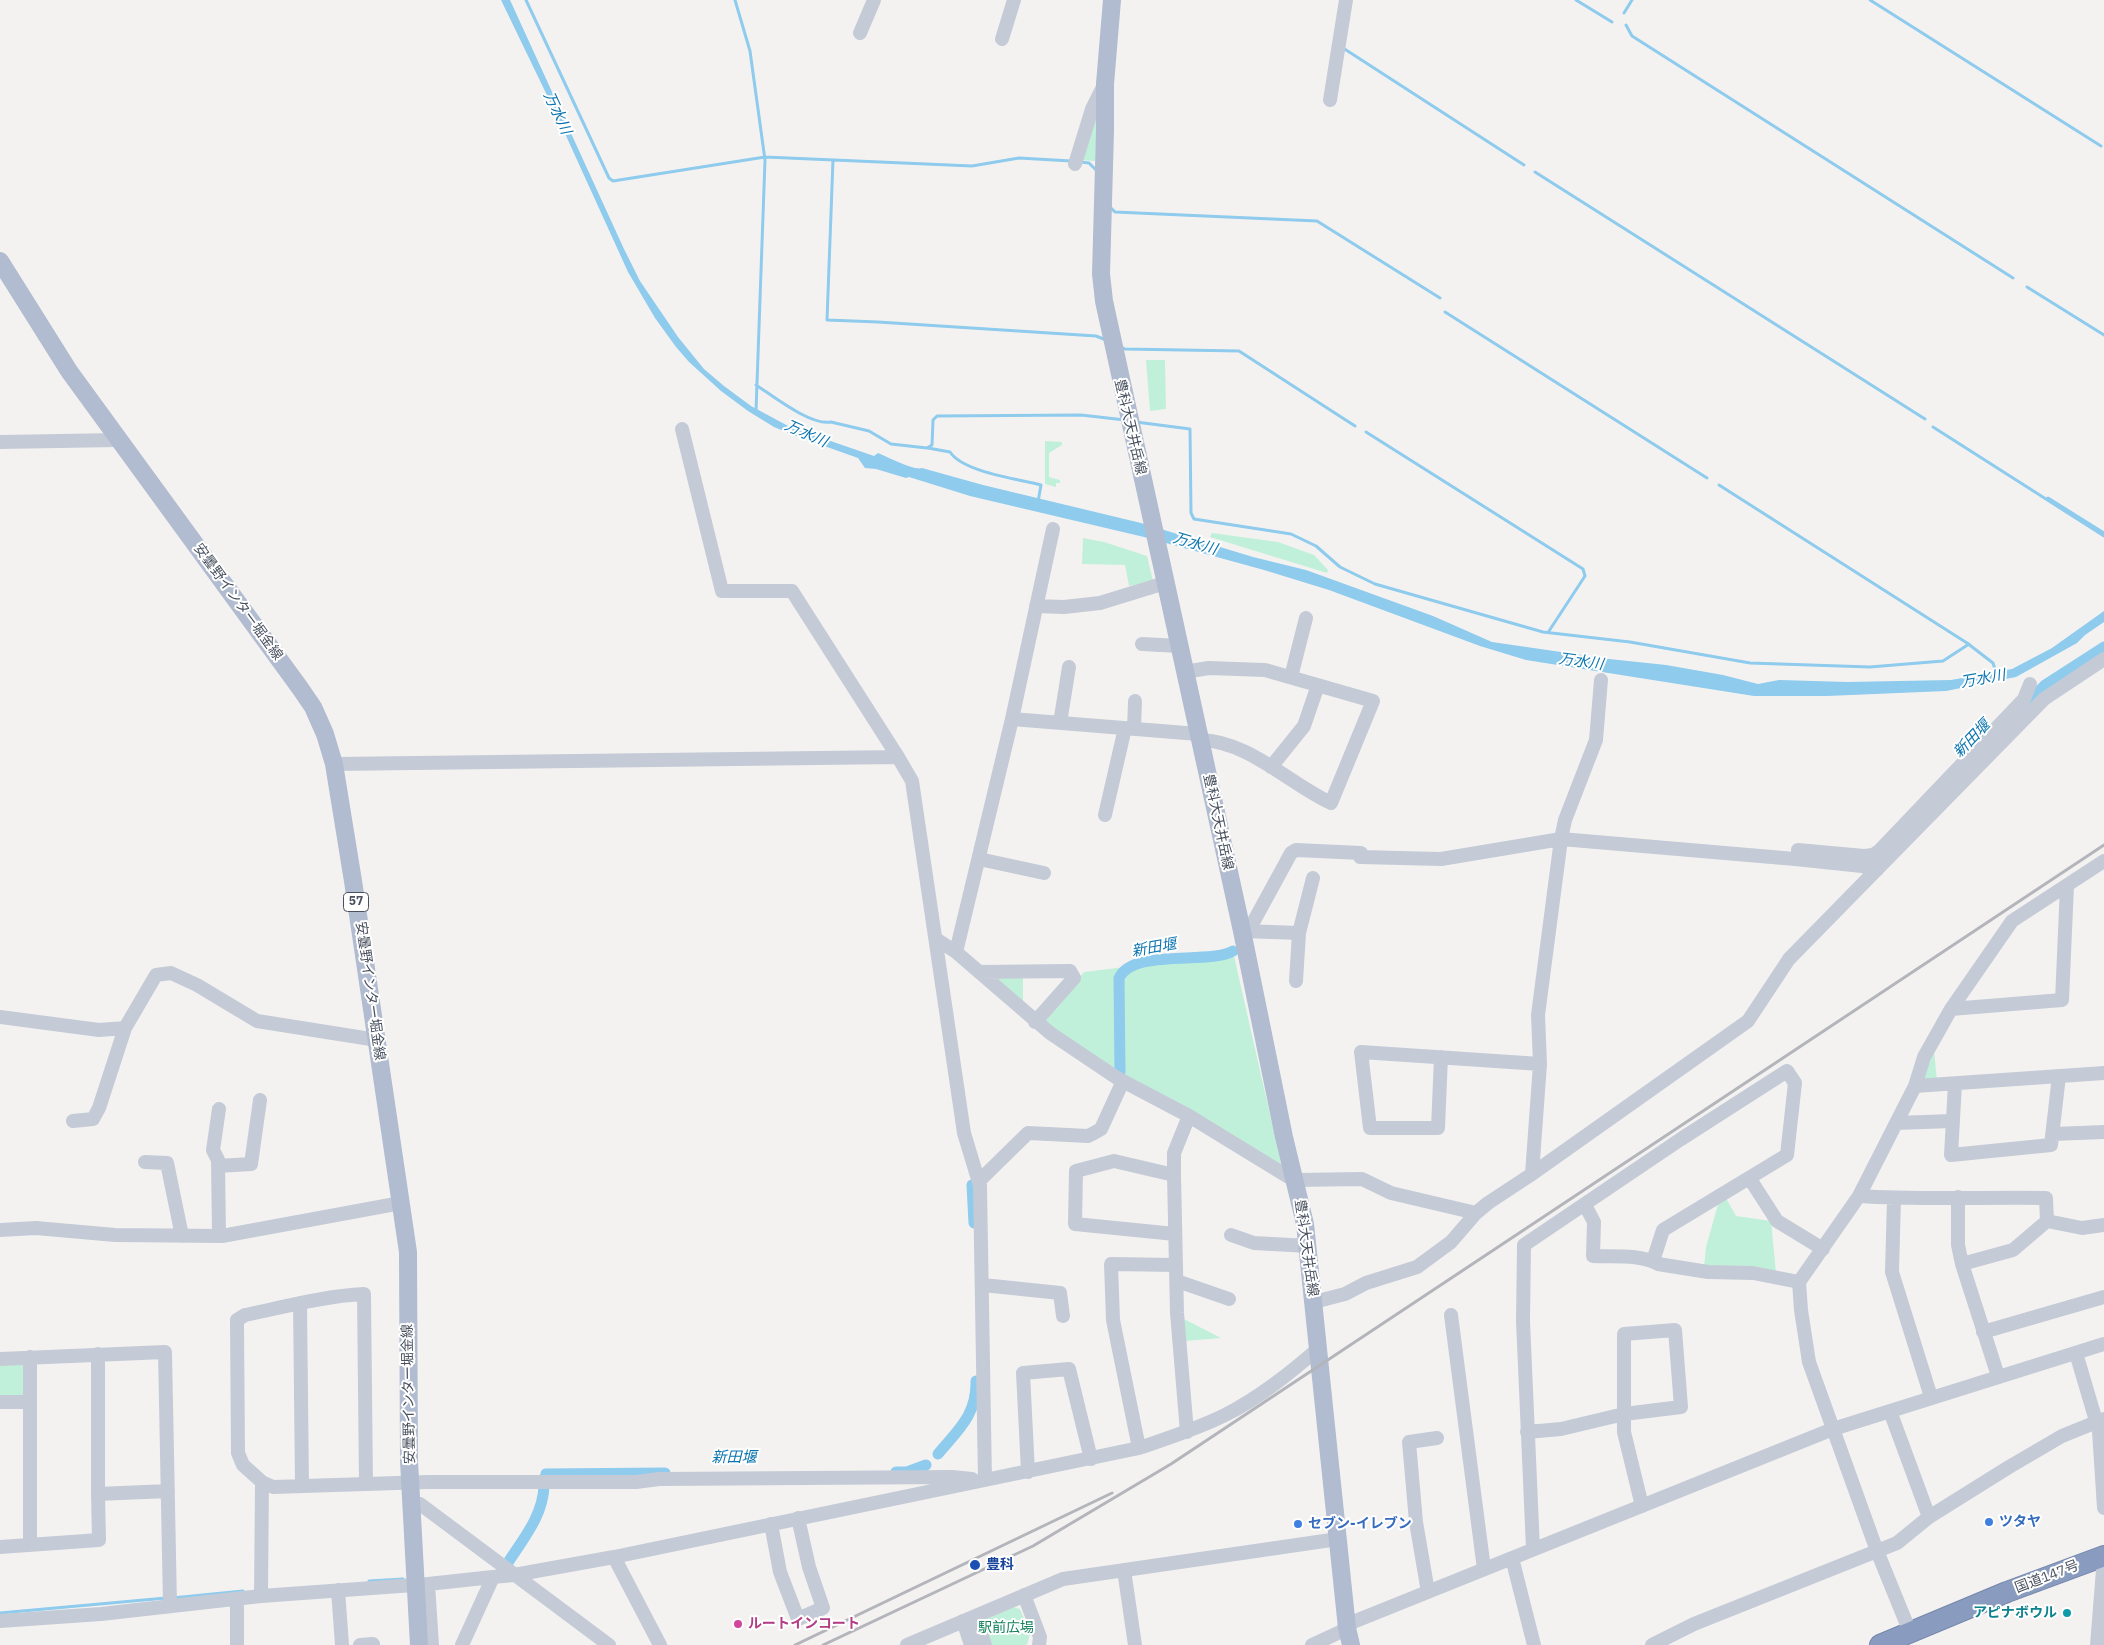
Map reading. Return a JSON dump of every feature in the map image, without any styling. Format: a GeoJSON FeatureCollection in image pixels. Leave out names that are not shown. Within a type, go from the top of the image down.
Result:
{"type":"FeatureCollection","features":[{"type":"Feature","properties":{"kind":"highway","name":"国道147号"},"geometry":{"type":"LineString","coordinates":[[1880,1645],[2007,1592],[2104,1557]]}},
{"type":"Feature","properties":{"kind":"main road","name":"豊科大天井岳線"},"geometry":{"type":"LineString","coordinates":[[1112,0],[1105,84],[1101,274],[1104,301],[1184,672],[1245,930],[1295,1180],[1302,1204],[1309,1246],[1346,1628],[1352,1645]]}},
{"type":"Feature","properties":{"kind":"main road","name":"安曇野インター堀金線"},"geometry":{"type":"LineString","coordinates":[[0,261],[69,371],[300,688],[313,708],[325,734],[334,764],[408,1252],[410,1484],[419,1645]]}},
{"type":"Feature","properties":{"kind":"street"},"geometry":{"type":"LineString","coordinates":[[860,33],[874,0]]}},
{"type":"Feature","properties":{"kind":"street"},"geometry":{"type":"LineString","coordinates":[[1002,39],[1014,0]]}},
{"type":"Feature","properties":{"kind":"street"},"geometry":{"type":"LineString","coordinates":[[1330,100],[1346,0]]}},
{"type":"Feature","properties":{"kind":"street"},"geometry":{"type":"LineString","coordinates":[[1075,164],[1092,109],[1105,84]]}},
{"type":"Feature","properties":{"kind":"street"},"geometry":{"type":"LineString","coordinates":[[682,430],[722,591],[792,592],[912,781],[964,1133],[974,1172],[979,1181],[985,1480]]}},
{"type":"Feature","properties":{"kind":"street"},"geometry":{"type":"LineString","coordinates":[[0,442],[119,440]]}},
{"type":"Feature","properties":{"kind":"street"},"geometry":{"type":"LineString","coordinates":[[956,952],[1012,719],[1053,529]]}},
{"type":"Feature","properties":{"kind":"street"},"geometry":{"type":"LineString","coordinates":[[1036,606],[1064,607],[1100,603],[1165,583]]}},
{"type":"Feature","properties":{"kind":"street"},"geometry":{"type":"LineString","coordinates":[[1291,677],[1306,618]]}},
{"type":"Feature","properties":{"kind":"street"},"geometry":{"type":"LineString","coordinates":[[1142,644],[1179,646]]}},
{"type":"Feature","properties":{"kind":"street"},"geometry":{"type":"LineString","coordinates":[[1314,1302],[1345,1294],[1366,1283],[1417,1267],[1451,1242],[1488,1202],[1532,1174],[1748,1020],[1789,959],[2044,699],[2104,659]]}},
{"type":"Feature","properties":{"kind":"street"},"geometry":{"type":"LineString","coordinates":[[1060,723],[1069,667]]}},
{"type":"Feature","properties":{"kind":"street"},"geometry":{"type":"LineString","coordinates":[[1012,719],[1129,729],[1214,740],[1255,757],[1314,795],[1331,802],[1373,701],[1265,670],[1209,668],[1184,672]]}},
{"type":"Feature","properties":{"kind":"street"},"geometry":{"type":"LineString","coordinates":[[1532,1174],[1540,1064],[1538,1015],[1561,839],[1565,820],[1596,740],[1600,680]]}},
{"type":"Feature","properties":{"kind":"street"},"geometry":{"type":"LineString","coordinates":[[1863,861],[1879,851],[2024,699],[2030,684]]}},
{"type":"Feature","properties":{"kind":"street"},"geometry":{"type":"LineString","coordinates":[[1271,767],[1304,726],[1318,685]]}},
{"type":"Feature","properties":{"kind":"street"},"geometry":{"type":"LineString","coordinates":[[1105,815],[1135,701]]}},
{"type":"Feature","properties":{"kind":"street"},"geometry":{"type":"LineString","coordinates":[[334,764],[898,757]]}},
{"type":"Feature","properties":{"kind":"street"},"geometry":{"type":"LineString","coordinates":[[1299,933],[1245,930],[1291,853],[1296,850],[1360,853],[1360,857],[1441,859],[1561,839],[1795,859],[1863,861],[1877,870]]}},
{"type":"Feature","properties":{"kind":"street"},"geometry":{"type":"LineString","coordinates":[[979,859],[1044,873]]}},
{"type":"Feature","properties":{"kind":"street"},"geometry":{"type":"LineString","coordinates":[[1910,1632],[1877,1551],[1809,1362],[1799,1282],[1858,1196],[1916,1086],[1924,1057],[1951,1009],[2012,921],[2104,861]]}},
{"type":"Feature","properties":{"kind":"street"},"geometry":{"type":"LineString","coordinates":[[1296,981],[1299,933],[1312,878]]}},
{"type":"Feature","properties":{"kind":"street"},"geometry":{"type":"LineString","coordinates":[[1951,1009],[2062,1000],[2067,886]]}},
{"type":"Feature","properties":{"kind":"street"},"geometry":{"type":"LineString","coordinates":[[936,938],[956,952],[1035,1022],[1123,1081],[1189,1116],[1295,1180],[1362,1179],[1391,1193],[1476,1213]]}},
{"type":"Feature","properties":{"kind":"street"},"geometry":{"type":"LineString","coordinates":[[979,972],[1070,971],[1074,978],[1035,1022]]}},
{"type":"Feature","properties":{"kind":"street"},"geometry":{"type":"LineString","coordinates":[[73,1121],[93,1118],[99,1108],[125,1028],[156,975],[171,973],[257,1021],[377,1040]]}},
{"type":"Feature","properties":{"kind":"street"},"geometry":{"type":"LineString","coordinates":[[0,1017],[99,1030],[125,1028]]}},
{"type":"Feature","properties":{"kind":"street"},"geometry":{"type":"LineString","coordinates":[[1441,1057],[1438,1128],[1370,1128],[1361,1052],[1441,1057],[1540,1064]]}},
{"type":"Feature","properties":{"kind":"street"},"geometry":{"type":"LineString","coordinates":[[1533,1549],[1523,1321],[1524,1245],[1786,1071],[1796,1083],[1786,1155],[1750,1179],[1662,1230],[1652,1261]]}},
{"type":"Feature","properties":{"kind":"street"},"geometry":{"type":"LineString","coordinates":[[1916,1086],[2104,1073]]}},
{"type":"Feature","properties":{"kind":"street"},"geometry":{"type":"LineString","coordinates":[[1955,1084],[1950,1155],[2051,1145],[2059,1076]]}},
{"type":"Feature","properties":{"kind":"street"},"geometry":{"type":"LineString","coordinates":[[979,1181],[1028,1133],[1088,1136],[1101,1129],[1123,1081]]}},
{"type":"Feature","properties":{"kind":"street"},"geometry":{"type":"LineString","coordinates":[[218,1166],[251,1164],[260,1100]]}},
{"type":"Feature","properties":{"kind":"street"},"geometry":{"type":"LineString","coordinates":[[219,1110],[214,1150],[218,1160],[219,1236]]}},
{"type":"Feature","properties":{"kind":"street"},"geometry":{"type":"LineString","coordinates":[[1187,1432],[1177,1313],[1174,1153],[1189,1116]]}},
{"type":"Feature","properties":{"kind":"street"},"geometry":{"type":"LineString","coordinates":[[1896,1123],[1952,1121]]}},
{"type":"Feature","properties":{"kind":"street"},"geometry":{"type":"LineString","coordinates":[[2053,1134],[2104,1132]]}},
{"type":"Feature","properties":{"kind":"street"},"geometry":{"type":"LineString","coordinates":[[1174,1175],[1114,1161],[1076,1171],[1075,1224],[1175,1234]]}},
{"type":"Feature","properties":{"kind":"street"},"geometry":{"type":"LineString","coordinates":[[145,1162],[167,1163],[182,1236]]}},
{"type":"Feature","properties":{"kind":"street"},"geometry":{"type":"LineString","coordinates":[[1750,1179],[1777,1220],[1823,1249]]}},
{"type":"Feature","properties":{"kind":"street"},"geometry":{"type":"LineString","coordinates":[[1858,1196],[1894,1198],[2046,1198],[2047,1221]]}},
{"type":"Feature","properties":{"kind":"street"},"geometry":{"type":"LineString","coordinates":[[1958,1197],[1958,1245],[1962,1264],[1998,1376]]}},
{"type":"Feature","properties":{"kind":"street"},"geometry":{"type":"LineString","coordinates":[[1894,1198],[1892,1272],[1931,1397]]}},
{"type":"Feature","properties":{"kind":"street"},"geometry":{"type":"LineString","coordinates":[[0,1230],[36,1228],[115,1235],[219,1236],[401,1202]]}},
{"type":"Feature","properties":{"kind":"street"},"geometry":{"type":"LineString","coordinates":[[1585,1205],[1594,1222],[1594,1256],[1652,1261],[1658,1264],[1708,1272],[1753,1273],[1799,1282]]}},
{"type":"Feature","properties":{"kind":"street"},"geometry":{"type":"LineString","coordinates":[[2047,1221],[2082,1228],[2104,1225]]}},
{"type":"Feature","properties":{"kind":"street"},"geometry":{"type":"LineString","coordinates":[[1962,1264],[2013,1250],[2047,1221]]}},
{"type":"Feature","properties":{"kind":"street"},"geometry":{"type":"LineString","coordinates":[[1231,1234],[1254,1243],[1309,1246]]}},
{"type":"Feature","properties":{"kind":"street"},"geometry":{"type":"LineString","coordinates":[[1139,1448],[1113,1320],[1111,1264],[1175,1265]]}},
{"type":"Feature","properties":{"kind":"street"},"geometry":{"type":"LineString","coordinates":[[1177,1281],[1229,1299]]}},
{"type":"Feature","properties":{"kind":"street"},"geometry":{"type":"LineString","coordinates":[[982,1285],[1060,1293],[1063,1316]]}},
{"type":"Feature","properties":{"kind":"street"},"geometry":{"type":"LineString","coordinates":[[366,1484],[364,1294],[344,1295],[300,1303],[245,1315],[237,1320],[238,1453],[243,1465],[262,1482],[273,1487],[410,1484],[428,1482],[636,1482],[659,1479],[952,1477],[985,1480]]}},
{"type":"Feature","properties":{"kind":"street"},"geometry":{"type":"LineString","coordinates":[[1983,1332],[2104,1297]]}},
{"type":"Feature","properties":{"kind":"street"},"geometry":{"type":"LineString","coordinates":[[300,1303],[302,1486]]}},
{"type":"Feature","properties":{"kind":"street"},"geometry":{"type":"LineString","coordinates":[[1451,1315],[1484,1569]]}},
{"type":"Feature","properties":{"kind":"street"},"geometry":{"type":"LineString","coordinates":[[1528,1432],[1561,1429],[1624,1414],[1681,1407],[1675,1330],[1624,1334],[1624,1414],[1624,1432],[1642,1506]]}},
{"type":"Feature","properties":{"kind":"street"},"geometry":{"type":"LineString","coordinates":[[1312,1645],[1346,1628],[1353,1622],[1833,1428],[2104,1344]]}},
{"type":"Feature","properties":{"kind":"street"},"geometry":{"type":"LineString","coordinates":[[0,1621],[101,1614],[262,1596],[417,1585],[514,1575],[614,1557],[1091,1459],[1139,1448],[1187,1432],[1226,1414],[1277,1383],[1319,1348]]}},
{"type":"Feature","properties":{"kind":"street"},"geometry":{"type":"LineString","coordinates":[[0,1359],[165,1352],[170,1605]]}},
{"type":"Feature","properties":{"kind":"street"},"geometry":{"type":"LineString","coordinates":[[2076,1353],[2100,1421],[2104,1508]]}},
{"type":"Feature","properties":{"kind":"street"},"geometry":{"type":"LineString","coordinates":[[0,1548],[30,1544],[99,1540],[98,1354]]}},
{"type":"Feature","properties":{"kind":"street"},"geometry":{"type":"LineString","coordinates":[[30,1357],[30,1544]]}},
{"type":"Feature","properties":{"kind":"street"},"geometry":{"type":"LineString","coordinates":[[1028,1472],[1023,1374],[1069,1369],[1091,1459]]}},
{"type":"Feature","properties":{"kind":"street"},"geometry":{"type":"LineString","coordinates":[[0,1402],[29,1402]]}},
{"type":"Feature","properties":{"kind":"street"},"geometry":{"type":"LineString","coordinates":[[1890,1411],[1929,1517]]}},
{"type":"Feature","properties":{"kind":"street"},"geometry":{"type":"LineString","coordinates":[[1652,1645],[1694,1624],[1897,1543],[1929,1517],[2062,1436],[2100,1421]]}},
{"type":"Feature","properties":{"kind":"street"},"geometry":{"type":"LineString","coordinates":[[1428,1592],[1416,1522],[1409,1442],[1437,1438]]}},
{"type":"Feature","properties":{"kind":"street"},"geometry":{"type":"LineString","coordinates":[[262,1482],[262,1596]]}},
{"type":"Feature","properties":{"kind":"street"},"geometry":{"type":"LineString","coordinates":[[98,1494],[168,1491]]}},
{"type":"Feature","properties":{"kind":"street"},"geometry":{"type":"LineString","coordinates":[[411,1504],[420,1504],[609,1645]]}},
{"type":"Feature","properties":{"kind":"street"},"geometry":{"type":"LineString","coordinates":[[770,1524],[780,1572],[798,1619],[823,1608],[809,1567],[798,1518]]}},
{"type":"Feature","properties":{"kind":"street"},"geometry":{"type":"LineString","coordinates":[[907,1645],[1063,1579],[1338,1539]]}},
{"type":"Feature","properties":{"kind":"street"},"geometry":{"type":"LineString","coordinates":[[614,1557],[660,1645]]}},
{"type":"Feature","properties":{"kind":"street"},"geometry":{"type":"LineString","coordinates":[[2097,1645],[2104,1557]]}},
{"type":"Feature","properties":{"kind":"street"},"geometry":{"type":"LineString","coordinates":[[1512,1558],[1534,1645]]}},
{"type":"Feature","properties":{"kind":"street"},"geometry":{"type":"LineString","coordinates":[[1124,1570],[1135,1645]]}},
{"type":"Feature","properties":{"kind":"street"},"geometry":{"type":"LineString","coordinates":[[462,1645],[493,1577]]}},
{"type":"Feature","properties":{"kind":"street"},"geometry":{"type":"LineString","coordinates":[[411,1645],[417,1585]]}},
{"type":"Feature","properties":{"kind":"street"},"geometry":{"type":"LineString","coordinates":[[417,1585],[432,1645]]}},
{"type":"Feature","properties":{"kind":"street"},"geometry":{"type":"LineString","coordinates":[[338,1590],[342,1645]]}},
{"type":"Feature","properties":{"kind":"street"},"geometry":{"type":"LineString","coordinates":[[1024,1595],[1040,1637],[1039,1645]]}},
{"type":"Feature","properties":{"kind":"street"},"geometry":{"type":"LineString","coordinates":[[236,1645],[237,1599]]}},
{"type":"Feature","properties":{"kind":"street"},"geometry":{"type":"LineString","coordinates":[[969,1619],[971,1645]]}},
{"type":"Feature","properties":{"kind":"street"},"geometry":{"type":"LineString","coordinates":[[969,1619],[986,1645]]}},
{"type":"Feature","properties":{"kind":"green space"},"geometry":{"type":"Polygon","coordinates":[[[1098,103],[1095,161],[1080,160],[1098,103]]]}},
{"type":"Feature","properties":{"kind":"green space"},"geometry":{"type":"Polygon","coordinates":[[[1146,360],[1165,360],[1166,409],[1150,411],[1146,360]]]}},
{"type":"Feature","properties":{"kind":"green space"},"geometry":{"type":"Polygon","coordinates":[[[1045,441],[1062,442],[1062,445],[1049,453],[1049,477],[1060,480],[1060,483],[1056,483],[1056,487],[1045,484],[1045,441]]]}},
{"type":"Feature","properties":{"kind":"green space"},"geometry":{"type":"Polygon","coordinates":[[[1212,533],[1278,542],[1314,555],[1328,570],[1327,573],[1210,537],[1212,533]]]}},
{"type":"Feature","properties":{"kind":"green space"},"geometry":{"type":"Polygon","coordinates":[[[1083,538],[1104,542],[1147,556],[1153,581],[1129,586],[1125,565],[1082,564],[1083,538]]]}},
{"type":"Feature","properties":{"kind":"green space"},"geometry":{"type":"Polygon","coordinates":[[[1234,956],[1283,1172],[1122,1076],[1042,1023],[1084,972],[1174,961],[1223,959],[1234,956]]]}},
{"type":"Feature","properties":{"kind":"green space"},"geometry":{"type":"Polygon","coordinates":[[[1023,976],[1023,1003],[997,980],[997,977],[1023,976]]]}},
{"type":"Feature","properties":{"kind":"green space"},"geometry":{"type":"Polygon","coordinates":[[[1934,1050],[1937,1081],[1921,1082],[1934,1050]]]}},
{"type":"Feature","properties":{"kind":"green space"},"geometry":{"type":"Polygon","coordinates":[[[1726,1198],[1736,1216],[1771,1221],[1776,1273],[1740,1267],[1704,1267],[1706,1247],[1719,1201],[1726,1198]]]}},
{"type":"Feature","properties":{"kind":"green space"},"geometry":{"type":"Polygon","coordinates":[[[1184,1319],[1221,1338],[1185,1341],[1184,1319]]]}},
{"type":"Feature","properties":{"kind":"green space"},"geometry":{"type":"Polygon","coordinates":[[[20,1362],[24,1367],[24,1394],[20,1398],[0,1399],[0,1363],[20,1362]]]}},
{"type":"Feature","properties":{"kind":"green space","name":"駅前広場"},"geometry":{"type":"Polygon","coordinates":[[[1013,1607],[1020,1609],[1030,1634],[1027,1645],[988,1645],[982,1621],[1013,1607]]]}},
{"type":"Feature","properties":{"kind":"water","name":"万水川"},"geometry":{"type":"Polygon","coordinates":[[[501,0],[510,0],[640,281],[678,337],[704,369],[751,406],[790,427],[874,456],[878,453],[913,467],[1141,523],[1253,557],[1306,570],[1433,616],[1492,642],[1609,659],[1666,665],[1723,675],[1758,684],[1779,680],[1848,682],[1951,680],[2012,669],[2052,648],[2104,611],[2104,622],[2077,643],[2016,677],[1946,691],[1827,696],[1754,696],[1526,660],[1480,646],[1329,590],[1264,570],[1144,537],[970,496],[909,477],[906,478],[876,469],[865,468],[858,458],[774,427],[748,411],[721,391],[689,362],[676,347],[655,318],[628,272],[557,116],[501,0]]]}},
{"type":"Feature","properties":{"kind":"waterway"},"geometry":{"type":"LineString","coordinates":[[526,0],[609,178],[613,181],[765,157],[972,166],[1019,158],[1071,161]]}},
{"type":"Feature","properties":{"kind":"waterway"},"geometry":{"type":"LineString","coordinates":[[735,0],[750,51],[765,160],[756,411]]}},
{"type":"Feature","properties":{"kind":"waterway"},"geometry":{"type":"LineString","coordinates":[[1576,0],[1612,22]]}},
{"type":"Feature","properties":{"kind":"waterway"},"geometry":{"type":"LineString","coordinates":[[1624,13],[1632,0]]}},
{"type":"Feature","properties":{"kind":"waterway"},"geometry":{"type":"LineString","coordinates":[[1870,0],[2101,146]]}},
{"type":"Feature","properties":{"kind":"waterway"},"geometry":{"type":"LineString","coordinates":[[1626,25],[1632,36],[2013,278]]}},
{"type":"Feature","properties":{"kind":"waterway"},"geometry":{"type":"LineString","coordinates":[[1343,48],[1524,165]]}},
{"type":"Feature","properties":{"kind":"waterway"},"geometry":{"type":"LineString","coordinates":[[833,160],[827,320],[1096,336],[1106,340]]}},
{"type":"Feature","properties":{"kind":"waterway"},"geometry":{"type":"LineString","coordinates":[[1080,162],[1089,163],[1097,171]]}},
{"type":"Feature","properties":{"kind":"waterway"},"geometry":{"type":"LineString","coordinates":[[1535,172],[1925,419]]}},
{"type":"Feature","properties":{"kind":"waterway"},"geometry":{"type":"LineString","coordinates":[[1110,207],[1115,212],[1317,221],[1440,298]]}},
{"type":"Feature","properties":{"kind":"waterway"},"geometry":{"type":"LineString","coordinates":[[2027,287],[2104,335]]}},
{"type":"Feature","properties":{"kind":"waterway"},"geometry":{"type":"LineString","coordinates":[[1445,312],[1707,478]]}},
{"type":"Feature","properties":{"kind":"waterway"},"geometry":{"type":"LineString","coordinates":[[1121,347],[1125,349],[1239,351],[1355,426]]}},
{"type":"Feature","properties":{"kind":"waterway","name":"万水川"},"geometry":{"type":"LineString","coordinates":[[756,385],[792,409],[813,419],[869,431],[891,444],[927,448],[932,445],[933,420],[937,416],[1081,415],[1125,420]]}},
{"type":"Feature","properties":{"kind":"waterway"},"geometry":{"type":"LineString","coordinates":[[1136,422],[1190,429],[1191,513],[1194,519],[1291,534],[1316,546],[1340,567],[1375,584],[1543,632],[1630,642],[1750,663],[1870,667],[1943,661],[1969,644]]}},
{"type":"Feature","properties":{"kind":"waterway"},"geometry":{"type":"LineString","coordinates":[[1933,427],[2104,536]]}},
{"type":"Feature","properties":{"kind":"waterway"},"geometry":{"type":"LineString","coordinates":[[1366,432],[1583,569],[1585,576],[1549,631]]}},
{"type":"Feature","properties":{"kind":"waterway"},"geometry":{"type":"LineString","coordinates":[[928,448],[950,452],[966,465],[978,470],[1041,485],[1038,502]]}},
{"type":"Feature","properties":{"kind":"waterway","name":"万水川"},"geometry":{"type":"LineString","coordinates":[[1719,485],[1967,643],[1993,663],[1997,675]]}},
{"type":"Feature","properties":{"kind":"waterway"},"geometry":{"type":"LineString","coordinates":[[2047,499],[2104,533]]}},
{"type":"Feature","properties":{"kind":"waterway","name":"新田堰"},"geometry":{"type":"LineString","coordinates":[[2020,711],[2045,685],[2104,647]]}},
{"type":"Feature","properties":{"kind":"waterway","name":"新田堰"},"geometry":{"type":"LineString","coordinates":[[1120,1072],[1119,978],[1127,969],[1139,963],[1155,960],[1207,957],[1233,951]]}},
{"type":"Feature","properties":{"kind":"waterway","name":"新田堰"},"geometry":{"type":"LineString","coordinates":[[972,1185],[974,1223]]}},
{"type":"Feature","properties":{"kind":"waterway","name":"新田堰"},"geometry":{"type":"LineString","coordinates":[[938,1454],[970,1413],[976,1381]]}},
{"type":"Feature","properties":{"kind":"waterway","name":"新田堰"},"geometry":{"type":"LineString","coordinates":[[896,1472],[907,1472],[926,1465]]}},
{"type":"Feature","properties":{"kind":"waterway","name":"新田堰"},"geometry":{"type":"LineString","coordinates":[[545,1478],[546,1474],[665,1473]]}},
{"type":"Feature","properties":{"kind":"waterway","name":"新田堰"},"geometry":{"type":"LineString","coordinates":[[507,1564],[536,1517],[543,1497],[544,1486]]}},
{"type":"Feature","properties":{"kind":"waterway"},"geometry":{"type":"LineString","coordinates":[[369,1581],[403,1579]]}},
{"type":"Feature","properties":{"kind":"waterway"},"geometry":{"type":"LineString","coordinates":[[172,1598],[243,1591]]}},
{"type":"Feature","properties":{"kind":"waterway"},"geometry":{"type":"LineString","coordinates":[[0,1613],[166,1598]]}},
{"type":"Feature","properties":{"kind":"railway"},"geometry":{"type":"LineString","coordinates":[[823,1645],[1033,1546],[1171,1464],[2104,845]]}},
{"type":"Feature","properties":{"kind":"railway"},"geometry":{"type":"LineString","coordinates":[[795,1645],[1112,1493]]}},
{"type":"Feature","properties":{"kind":"place","name":"ツタヤ"},"geometry":{"type":"Point","coordinates":[1989,1522]}},
{"type":"Feature","properties":{"kind":"place","name":"セブン-イレブン"},"geometry":{"type":"Point","coordinates":[1298,1524]}},
{"type":"Feature","properties":{"kind":"place","name":"豊科"},"geometry":{"type":"Point","coordinates":[975,1565]}},
{"type":"Feature","properties":{"kind":"place","name":"アピナボウル"},"geometry":{"type":"Point","coordinates":[2067,1613]}},
{"type":"Feature","properties":{"kind":"place","name":"ルートインコート"},"geometry":{"type":"Point","coordinates":[738,1624]}}]}
